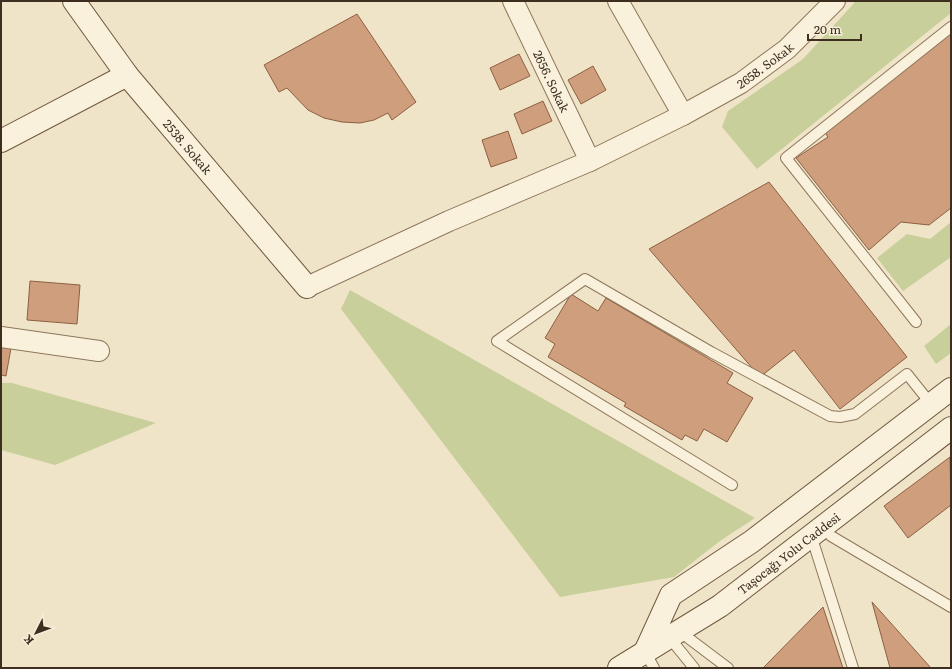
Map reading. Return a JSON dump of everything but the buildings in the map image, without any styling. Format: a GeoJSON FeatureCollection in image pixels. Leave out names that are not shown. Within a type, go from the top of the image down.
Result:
{"type":"FeatureCollection","features":[{"type":"Feature","properties":{"kind":"main road","name":"2538. Sokak"},"geometry":{"type":"LineString","coordinates":[[74,1],[126,75],[307,288]]}},
{"type":"Feature","properties":{"kind":"main road"},"geometry":{"type":"LineString","coordinates":[[1,141],[126,75]]}},
{"type":"Feature","properties":{"kind":"main road"},"geometry":{"type":"LineString","coordinates":[[650,660],[671,595],[751,542],[951,389]]}},
{"type":"Feature","properties":{"kind":"main road","name":"Taşocağı Yolu Caddesi"},"geometry":{"type":"LineString","coordinates":[[619,668],[650,660],[674,634],[720,606],[951,428]]}},
{"type":"Feature","properties":{"kind":"street","name":"2656. Sokak"},"geometry":{"type":"LineString","coordinates":[[512,1],[590,162]]}},
{"type":"Feature","properties":{"kind":"street"},"geometry":{"type":"LineString","coordinates":[[618,1],[683,115]]}},
{"type":"Feature","properties":{"kind":"street","name":"2658. Sokak"},"geometry":{"type":"LineString","coordinates":[[307,288],[449,221],[590,162],[683,115],[741,83],[786,49],[836,1]]}},
{"type":"Feature","properties":{"kind":"street"},"geometry":{"type":"LineString","coordinates":[[1,337],[99,351]]}},
{"type":"Feature","properties":{"kind":"lane"},"geometry":{"type":"LineString","coordinates":[[916,322],[786,158],[951,27]]}},
{"type":"Feature","properties":{"kind":"lane"},"geometry":{"type":"LineString","coordinates":[[732,485],[497,341],[585,279],[711,352],[830,416],[840,417],[855,414],[907,374],[931,404]]}},
{"type":"Feature","properties":{"kind":"lane"},"geometry":{"type":"LineString","coordinates":[[817,531],[831,536],[951,607]]}},
{"type":"Feature","properties":{"kind":"lane"},"geometry":{"type":"LineString","coordinates":[[817,531],[853,668]]}},
{"type":"Feature","properties":{"kind":"lane"},"geometry":{"type":"LineString","coordinates":[[674,634],[694,668]]}},
{"type":"Feature","properties":{"kind":"lane"},"geometry":{"type":"LineString","coordinates":[[674,634],[728,668]]}},
{"type":"Feature","properties":{"kind":"green space"},"geometry":{"type":"Polygon","coordinates":[[[856,1],[951,1],[951,13],[757,169],[722,127],[728,111],[803,59],[856,1]]]}},
{"type":"Feature","properties":{"kind":"green space"},"geometry":{"type":"Polygon","coordinates":[[[951,222],[951,257],[903,291],[877,258],[907,234],[930,239],[951,222]]]}},
{"type":"Feature","properties":{"kind":"green space"},"geometry":{"type":"Polygon","coordinates":[[[350,290],[755,518],[720,541],[674,577],[560,597],[341,309],[350,290]]]}},
{"type":"Feature","properties":{"kind":"green space"},"geometry":{"type":"Polygon","coordinates":[[[951,324],[951,353],[936,364],[924,346],[951,324]]]}},
{"type":"Feature","properties":{"kind":"green space"},"geometry":{"type":"Polygon","coordinates":[[[1,383],[12,383],[156,423],[55,465],[1,450],[1,383]]]}}]}
